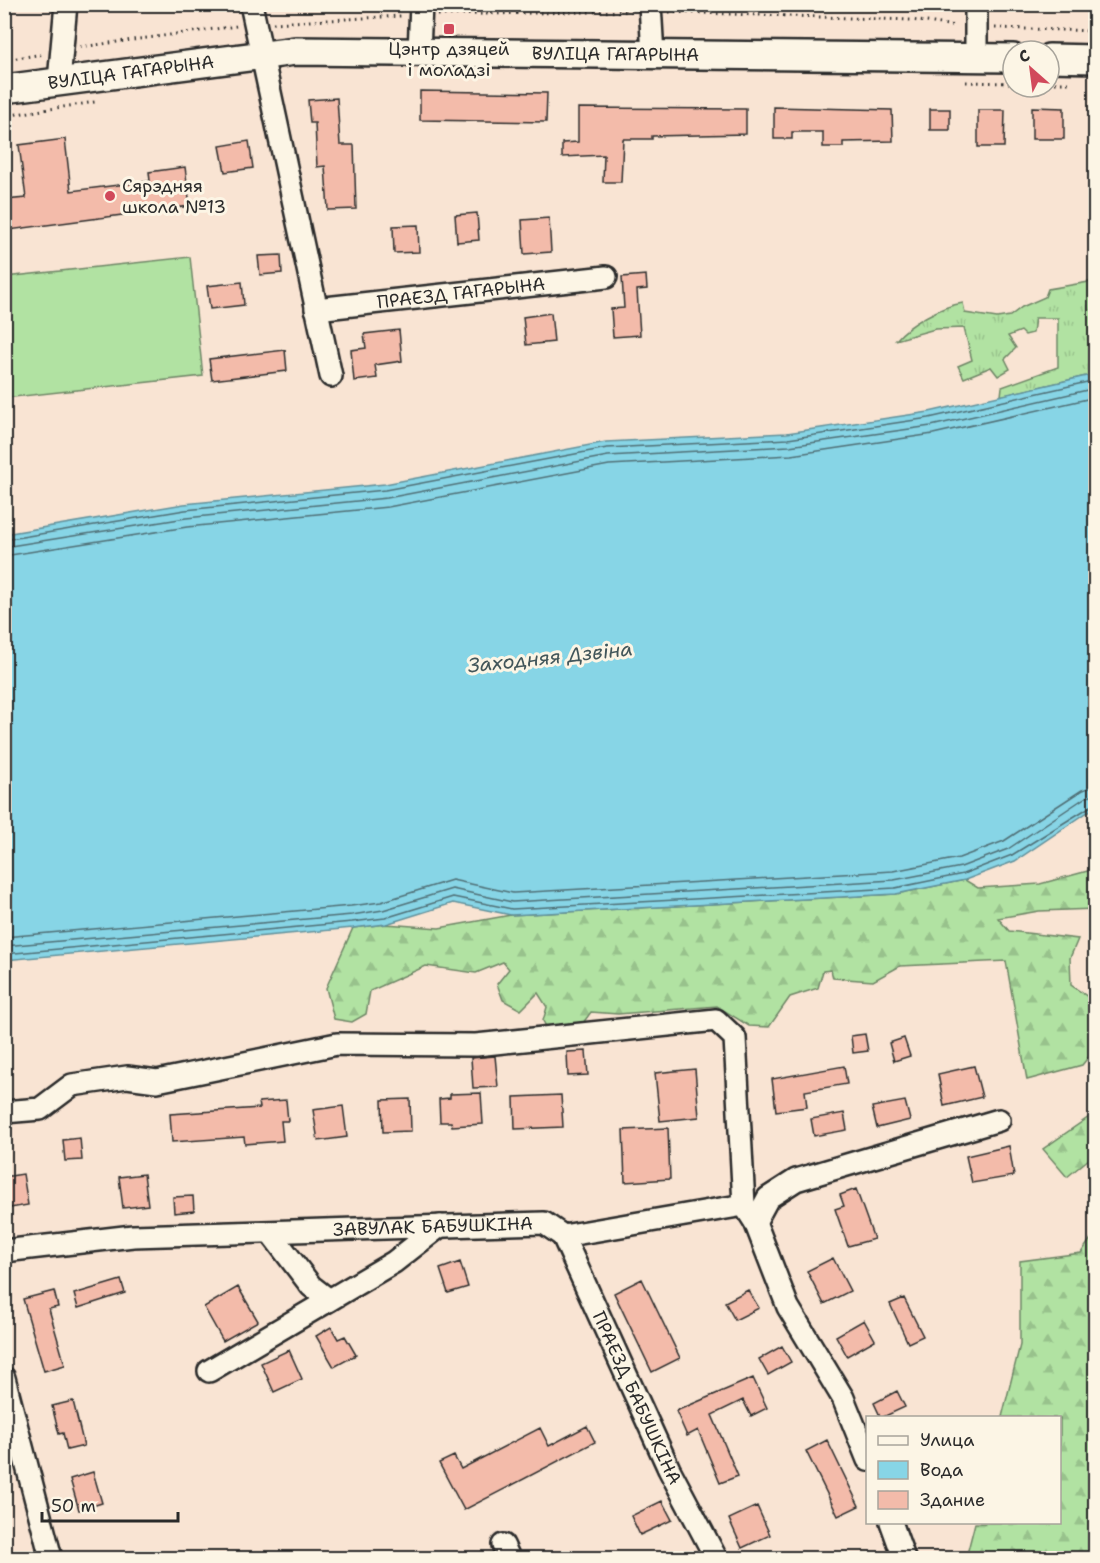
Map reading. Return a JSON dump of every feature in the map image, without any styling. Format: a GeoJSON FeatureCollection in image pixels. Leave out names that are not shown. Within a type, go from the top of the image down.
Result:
{"type":"FeatureCollection","features":[{"type":"Feature","properties":{"kind":"main road","name":"ВУЛІЦА ГАГАРЫНА"},"geometry":{"type":"LineString","coordinates":[[4,89],[296,51],[1001,58]]}},
{"type":"Feature","properties":{"kind":"main road"},"geometry":{"type":"LineString","coordinates":[[1061,58],[1095,59]]}},
{"type":"Feature","properties":{"kind":"street"},"geometry":{"type":"LineString","coordinates":[[59,81],[66,4]]}},
{"type":"Feature","properties":{"kind":"street"},"geometry":{"type":"LineString","coordinates":[[976,4],[976,57]]}},
{"type":"Feature","properties":{"kind":"street"},"geometry":{"type":"LineString","coordinates":[[651,8],[653,55]]}},
{"type":"Feature","properties":{"kind":"street"},"geometry":{"type":"LineString","coordinates":[[419,52],[420,10]]}},
{"type":"Feature","properties":{"kind":"street"},"geometry":{"type":"LineString","coordinates":[[253,14],[331,376]]}},
{"type":"Feature","properties":{"kind":"street","name":"ПРАЕЗД ГАГАРЫНА"},"geometry":{"type":"LineString","coordinates":[[316,309],[606,277]]}},
{"type":"Feature","properties":{"kind":"street"},"geometry":{"type":"LineString","coordinates":[[4,1112],[40,1109],[72,1084],[127,1077],[157,1081],[337,1044],[476,1045],[716,1020],[735,1038],[749,1214],[788,1307],[843,1398],[866,1457]]}},
{"type":"Feature","properties":{"kind":"street"},"geometry":{"type":"LineString","coordinates":[[563,1236],[749,1214],[768,1198],[796,1180],[999,1120]]}},
{"type":"Feature","properties":{"kind":"street","name":"ЗАВУЛАК БАБУШКІНА"},"geometry":{"type":"LineString","coordinates":[[4,1251],[133,1236],[544,1223],[563,1236]]}},
{"type":"Feature","properties":{"kind":"street"},"geometry":{"type":"LineString","coordinates":[[209,1371],[394,1262],[440,1226]]}},
{"type":"Feature","properties":{"kind":"street"},"geometry":{"type":"LineString","coordinates":[[270,1232],[311,1286],[329,1300]]}},
{"type":"Feature","properties":{"kind":"street","name":"ПРАЕЗД БАБУШКІНА"},"geometry":{"type":"LineString","coordinates":[[563,1236],[669,1469],[717,1558]]}},
{"type":"Feature","properties":{"kind":"street"},"geometry":{"type":"LineString","coordinates":[[4,1378],[51,1558]]}},
{"type":"Feature","properties":{"kind":"street"},"geometry":{"type":"LineString","coordinates":[[892,1524],[904,1558]]}},
{"type":"Feature","properties":{"kind":"path"},"geometry":{"type":"LineString","coordinates":[[4,60],[253,14],[651,8],[910,20],[976,28],[1095,31]]}},
{"type":"Feature","properties":{"kind":"path"},"geometry":{"type":"LineString","coordinates":[[4,116],[97,101]]}},
{"type":"Feature","properties":{"kind":"green space"},"geometry":{"type":"Polygon","coordinates":[[[190,257],[203,376],[5,398],[5,277],[190,257]]]}},
{"type":"Feature","properties":{"kind":"green space"},"geometry":{"type":"Polygon","coordinates":[[[1095,281],[1095,374],[1001,396],[1002,387],[1058,367],[1058,318],[1035,318],[1033,333],[1025,335],[1021,331],[1008,336],[1016,348],[1005,359],[1010,369],[998,376],[991,367],[964,378],[958,366],[972,360],[964,328],[935,329],[896,340],[918,322],[955,305],[963,303],[965,313],[997,318],[1010,316],[1022,307],[1045,297],[1048,289],[1095,281]]]}},
{"type":"Feature","properties":{"kind":"green space"},"geometry":{"type":"Polygon","coordinates":[[[1095,869],[1095,909],[1039,911],[998,918],[1009,931],[1078,939],[1070,958],[1071,985],[1095,1002],[1095,1049],[1082,1065],[1027,1080],[1006,961],[900,966],[873,981],[833,978],[831,970],[823,971],[818,988],[790,997],[769,1027],[749,1026],[717,1006],[618,1014],[591,1012],[580,1027],[548,1030],[543,1021],[547,1007],[538,993],[521,1010],[503,1000],[497,984],[509,969],[503,962],[476,973],[426,966],[370,991],[366,1014],[352,1022],[334,1019],[326,988],[353,928],[386,924],[439,928],[511,915],[896,894],[965,880],[978,888],[1040,884],[1095,869]]]}},
{"type":"Feature","properties":{"kind":"green space"},"geometry":{"type":"Polygon","coordinates":[[[1095,1113],[1095,1154],[1067,1177],[1043,1149],[1095,1113]]]}},
{"type":"Feature","properties":{"kind":"green space"},"geometry":{"type":"Polygon","coordinates":[[[1095,1233],[1095,1558],[966,1558],[975,1524],[1061,1524],[1061,1416],[1002,1416],[1020,1345],[1020,1261],[1081,1253],[1095,1233]]]}},
{"type":"Feature","properties":{"kind":"water","name":"Заходняя Дзвіна"},"geometry":{"type":"Polygon","coordinates":[[[1095,374],[1095,807],[1015,861],[965,880],[896,894],[511,915],[453,903],[386,924],[5,960],[5,534],[184,504],[385,484],[606,442],[787,433],[929,412],[1095,374]]]}},
{"type":"Feature","properties":{"kind":"building"},"geometry":{"type":"Polygon","coordinates":[[[420,91],[547,93],[546,122],[420,120],[420,91]]]}},
{"type":"Feature","properties":{"kind":"building"},"geometry":{"type":"Polygon","coordinates":[[[337,98],[340,145],[354,145],[356,209],[328,210],[325,166],[317,167],[315,123],[310,123],[308,100],[337,98]]]}},
{"type":"Feature","properties":{"kind":"building"},"geometry":{"type":"Polygon","coordinates":[[[774,107],[892,110],[893,141],[843,142],[843,147],[823,147],[823,132],[792,132],[792,139],[774,139],[774,107]]]}},
{"type":"Feature","properties":{"kind":"building"},"geometry":{"type":"Polygon","coordinates":[[[1032,107],[1064,108],[1064,139],[1032,139],[1032,107]]]}},
{"type":"Feature","properties":{"kind":"building"},"geometry":{"type":"Polygon","coordinates":[[[578,108],[746,109],[746,134],[652,136],[652,139],[623,139],[621,182],[603,182],[604,155],[562,157],[562,143],[578,142],[578,108]]]}},
{"type":"Feature","properties":{"kind":"building"},"geometry":{"type":"Polygon","coordinates":[[[930,109],[950,109],[950,130],[930,130],[930,109]]]}},
{"type":"Feature","properties":{"kind":"building"},"geometry":{"type":"Polygon","coordinates":[[[978,110],[1005,110],[1004,147],[978,147],[978,110]]]}},
{"type":"Feature","properties":{"kind":"building"},"geometry":{"type":"Polygon","coordinates":[[[65,139],[71,191],[150,181],[149,172],[185,167],[190,206],[9,230],[5,200],[26,198],[19,145],[65,139]]]}},
{"type":"Feature","properties":{"kind":"building"},"geometry":{"type":"Polygon","coordinates":[[[249,141],[253,168],[225,172],[220,146],[249,141]]]}},
{"type":"Feature","properties":{"kind":"building"},"geometry":{"type":"Polygon","coordinates":[[[477,213],[479,240],[457,242],[455,215],[477,213]]]}},
{"type":"Feature","properties":{"kind":"building"},"geometry":{"type":"Polygon","coordinates":[[[549,218],[551,252],[524,254],[522,220],[549,218]]]}},
{"type":"Feature","properties":{"kind":"building"},"geometry":{"type":"Polygon","coordinates":[[[418,225],[419,252],[394,253],[393,226],[418,225]]]}},
{"type":"Feature","properties":{"kind":"building"},"geometry":{"type":"Polygon","coordinates":[[[281,255],[282,273],[260,275],[258,256],[281,255]]]}},
{"type":"Feature","properties":{"kind":"building"},"geometry":{"type":"Polygon","coordinates":[[[646,275],[647,289],[637,290],[640,335],[613,337],[611,309],[624,308],[622,277],[646,275]]]}},
{"type":"Feature","properties":{"kind":"building"},"geometry":{"type":"Polygon","coordinates":[[[242,282],[244,305],[210,309],[207,286],[242,282]]]}},
{"type":"Feature","properties":{"kind":"building"},"geometry":{"type":"Polygon","coordinates":[[[551,313],[554,342],[526,345],[523,317],[551,313]]]}},
{"type":"Feature","properties":{"kind":"building"},"geometry":{"type":"Polygon","coordinates":[[[399,330],[402,361],[375,365],[377,378],[354,381],[351,350],[366,348],[364,334],[399,330]]]}},
{"type":"Feature","properties":{"kind":"building"},"geometry":{"type":"Polygon","coordinates":[[[285,350],[287,371],[212,380],[209,359],[285,350]]]}},
{"type":"Feature","properties":{"kind":"building"},"geometry":{"type":"Polygon","coordinates":[[[865,1034],[868,1051],[853,1053],[851,1036],[865,1034]]]}},
{"type":"Feature","properties":{"kind":"building"},"geometry":{"type":"Polygon","coordinates":[[[904,1038],[910,1056],[894,1061],[889,1043],[904,1038]]]}},
{"type":"Feature","properties":{"kind":"building"},"geometry":{"type":"Polygon","coordinates":[[[586,1051],[588,1075],[568,1076],[567,1052],[586,1051]]]}},
{"type":"Feature","properties":{"kind":"building"},"geometry":{"type":"Polygon","coordinates":[[[495,1056],[498,1087],[473,1088],[471,1058],[495,1056]]]}},
{"type":"Feature","properties":{"kind":"building"},"geometry":{"type":"Polygon","coordinates":[[[844,1066],[847,1084],[805,1091],[807,1107],[776,1111],[772,1079],[844,1066]]]}},
{"type":"Feature","properties":{"kind":"building"},"geometry":{"type":"Polygon","coordinates":[[[974,1066],[982,1097],[944,1106],[938,1074],[974,1066]]]}},
{"type":"Feature","properties":{"kind":"building"},"geometry":{"type":"Polygon","coordinates":[[[695,1069],[699,1117],[660,1121],[655,1073],[695,1069]]]}},
{"type":"Feature","properties":{"kind":"building"},"geometry":{"type":"Polygon","coordinates":[[[481,1093],[483,1124],[452,1126],[451,1122],[440,1122],[439,1099],[450,1098],[450,1094],[481,1093]]]}},
{"type":"Feature","properties":{"kind":"building"},"geometry":{"type":"Polygon","coordinates":[[[561,1095],[563,1127],[515,1129],[514,1097],[561,1095]]]}},
{"type":"Feature","properties":{"kind":"building"},"geometry":{"type":"Polygon","coordinates":[[[410,1099],[411,1131],[383,1132],[382,1100],[410,1099]]]}},
{"type":"Feature","properties":{"kind":"building"},"geometry":{"type":"Polygon","coordinates":[[[286,1100],[288,1121],[281,1121],[283,1141],[245,1144],[244,1137],[172,1142],[170,1114],[260,1108],[259,1102],[286,1100]]]}},
{"type":"Feature","properties":{"kind":"building"},"geometry":{"type":"Polygon","coordinates":[[[905,1101],[910,1120],[877,1128],[872,1107],[905,1101]]]}},
{"type":"Feature","properties":{"kind":"building"},"geometry":{"type":"Polygon","coordinates":[[[343,1106],[347,1137],[318,1141],[313,1110],[343,1106]]]}},
{"type":"Feature","properties":{"kind":"building"},"geometry":{"type":"Polygon","coordinates":[[[844,1113],[847,1130],[814,1136],[811,1119],[844,1113]]]}},
{"type":"Feature","properties":{"kind":"building"},"geometry":{"type":"Polygon","coordinates":[[[668,1128],[670,1179],[625,1182],[623,1130],[668,1128]]]}},
{"type":"Feature","properties":{"kind":"building"},"geometry":{"type":"Polygon","coordinates":[[[80,1138],[82,1160],[65,1161],[63,1140],[80,1138]]]}},
{"type":"Feature","properties":{"kind":"building"},"geometry":{"type":"Polygon","coordinates":[[[1009,1146],[1014,1176],[972,1183],[966,1156],[1009,1146]]]}},
{"type":"Feature","properties":{"kind":"building"},"geometry":{"type":"Polygon","coordinates":[[[23,1174],[28,1205],[4,1209],[4,1177],[23,1174]]]}},
{"type":"Feature","properties":{"kind":"building"},"geometry":{"type":"Polygon","coordinates":[[[144,1174],[148,1205],[123,1208],[119,1177],[144,1174]]]}},
{"type":"Feature","properties":{"kind":"building"},"geometry":{"type":"Polygon","coordinates":[[[856,1189],[874,1239],[848,1246],[835,1209],[844,1206],[840,1195],[856,1189]]]}},
{"type":"Feature","properties":{"kind":"building"},"geometry":{"type":"Polygon","coordinates":[[[193,1196],[194,1211],[174,1213],[173,1197],[193,1196]]]}},
{"type":"Feature","properties":{"kind":"building"},"geometry":{"type":"Polygon","coordinates":[[[833,1258],[850,1291],[824,1304],[807,1271],[833,1258]]]}},
{"type":"Feature","properties":{"kind":"building"},"geometry":{"type":"Polygon","coordinates":[[[460,1262],[468,1287],[448,1293],[440,1269],[460,1262]]]}},
{"type":"Feature","properties":{"kind":"building"},"geometry":{"type":"Polygon","coordinates":[[[642,1279],[680,1358],[652,1372],[614,1293],[642,1279]]]}},
{"type":"Feature","properties":{"kind":"building"},"geometry":{"type":"Polygon","coordinates":[[[121,1280],[125,1293],[78,1308],[74,1294],[121,1280]]]}},
{"type":"Feature","properties":{"kind":"building"},"geometry":{"type":"Polygon","coordinates":[[[238,1287],[258,1321],[223,1341],[204,1307],[238,1287]]]}},
{"type":"Feature","properties":{"kind":"building"},"geometry":{"type":"Polygon","coordinates":[[[748,1290],[759,1308],[735,1320],[725,1302],[748,1290]]]}},
{"type":"Feature","properties":{"kind":"building"},"geometry":{"type":"Polygon","coordinates":[[[54,1291],[58,1307],[49,1309],[65,1365],[44,1371],[23,1299],[54,1291]]]}},
{"type":"Feature","properties":{"kind":"building"},"geometry":{"type":"Polygon","coordinates":[[[904,1298],[923,1336],[908,1343],[890,1304],[904,1298]]]}},
{"type":"Feature","properties":{"kind":"building"},"geometry":{"type":"Polygon","coordinates":[[[864,1320],[875,1340],[847,1356],[836,1336],[864,1320]]]}},
{"type":"Feature","properties":{"kind":"building"},"geometry":{"type":"Polygon","coordinates":[[[331,1327],[338,1339],[345,1336],[356,1355],[334,1367],[316,1336],[331,1327]]]}},
{"type":"Feature","properties":{"kind":"building"},"geometry":{"type":"Polygon","coordinates":[[[782,1346],[791,1362],[768,1375],[759,1359],[782,1346]]]}},
{"type":"Feature","properties":{"kind":"building"},"geometry":{"type":"Polygon","coordinates":[[[289,1350],[302,1379],[274,1392],[261,1363],[289,1350]]]}},
{"type":"Feature","properties":{"kind":"building"},"geometry":{"type":"Polygon","coordinates":[[[753,1378],[767,1408],[751,1416],[743,1400],[712,1415],[738,1476],[720,1483],[698,1430],[687,1436],[676,1411],[753,1378]]]}},
{"type":"Feature","properties":{"kind":"building"},"geometry":{"type":"Polygon","coordinates":[[[897,1391],[905,1407],[880,1416],[874,1403],[897,1391]]]}},
{"type":"Feature","properties":{"kind":"building"},"geometry":{"type":"Polygon","coordinates":[[[73,1401],[84,1446],[67,1450],[63,1433],[59,1434],[52,1406],[73,1401]]]}},
{"type":"Feature","properties":{"kind":"building"},"geometry":{"type":"Polygon","coordinates":[[[587,1426],[595,1442],[464,1510],[439,1463],[454,1456],[461,1469],[540,1428],[549,1446],[587,1426]]]}},
{"type":"Feature","properties":{"kind":"building"},"geometry":{"type":"Polygon","coordinates":[[[827,1440],[859,1506],[838,1516],[806,1451],[827,1440]]]}},
{"type":"Feature","properties":{"kind":"building"},"geometry":{"type":"Polygon","coordinates":[[[93,1472],[102,1503],[79,1510],[70,1479],[93,1472]]]}},
{"type":"Feature","properties":{"kind":"building"},"geometry":{"type":"Polygon","coordinates":[[[662,1501],[672,1520],[640,1535],[631,1516],[662,1501]]]}},
{"type":"Feature","properties":{"kind":"building"},"geometry":{"type":"Polygon","coordinates":[[[757,1506],[770,1535],[742,1548],[729,1519],[757,1506]]]}},
{"type":"Feature","properties":{"kind":"waterway"},"geometry":{"type":"LineString","coordinates":[[1092,1558],[1096,1507]]}},
{"type":"Feature","properties":{"kind":"place","name":"Цэнтр дзяцей і моладзі"},"geometry":{"type":"Point","coordinates":[449,29]}},
{"type":"Feature","properties":{"kind":"place","name":"Сярэдняя школа №13"},"geometry":{"type":"Point","coordinates":[110,196]}}]}
